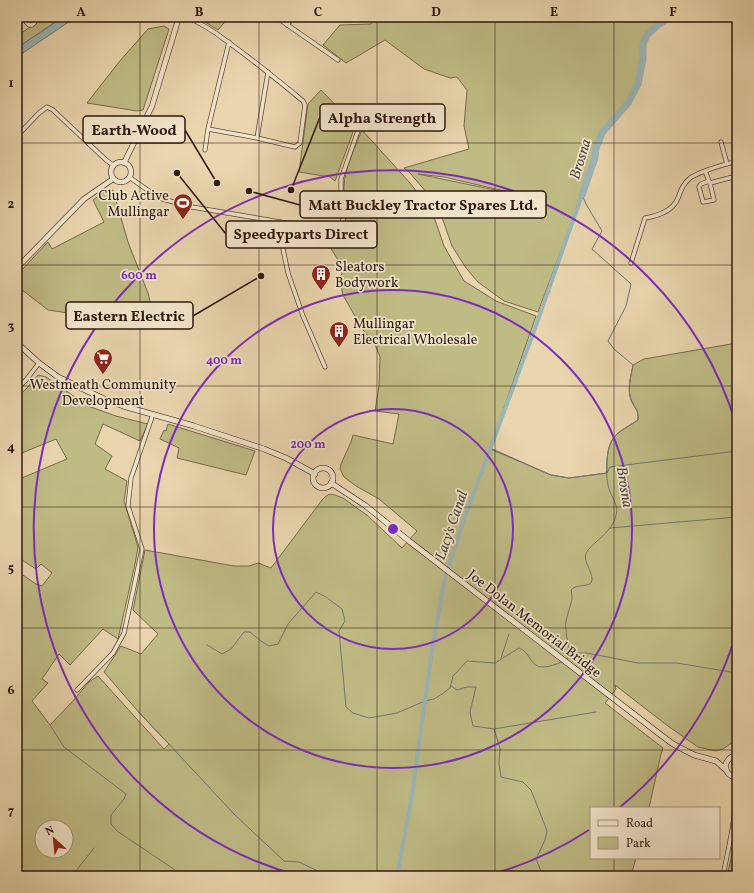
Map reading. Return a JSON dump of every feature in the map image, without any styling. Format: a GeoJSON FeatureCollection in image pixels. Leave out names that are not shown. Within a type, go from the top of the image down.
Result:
{"type":"FeatureCollection","features":[{"type":"Feature","properties":{"kind":"main road"},"geometry":{"type":"LineString","coordinates":[[17,343],[39,363],[58,377],[79,388],[123,406],[194,426],[264,449],[286,458],[314,474]]}},
{"type":"Feature","properties":{"kind":"main road"},"geometry":{"type":"LineString","coordinates":[[322,469],[327,470],[332,474],[333,480],[327,487],[319,487],[314,483],[314,474],[322,469]]}},
{"type":"Feature","properties":{"kind":"main road","name":"Joe Dolan Memorial Bridge"},"geometry":{"type":"LineString","coordinates":[[331,483],[366,506],[409,541],[668,740],[694,755],[716,761]]}},
{"type":"Feature","properties":{"kind":"main road"},"geometry":{"type":"LineString","coordinates":[[716,761],[737,755]]}},
{"type":"Feature","properties":{"kind":"main road"},"geometry":{"type":"LineString","coordinates":[[726,770],[726,763],[730,758]]}},
{"type":"Feature","properties":{"kind":"main road"},"geometry":{"type":"LineString","coordinates":[[716,761],[730,775],[736,778]]}},
{"type":"Feature","properties":{"kind":"street"},"geometry":{"type":"LineString","coordinates":[[29,17],[26,19],[26,22],[29,25],[32,25],[35,22],[36,17]]}},
{"type":"Feature","properties":{"kind":"street"},"geometry":{"type":"LineString","coordinates":[[124,163],[152,106],[179,17]]}},
{"type":"Feature","properties":{"kind":"street"},"geometry":{"type":"LineString","coordinates":[[186,17],[202,23],[216,32],[268,72],[303,101],[305,105],[300,143],[295,147],[208,129]]}},
{"type":"Feature","properties":{"kind":"street"},"geometry":{"type":"LineString","coordinates":[[276,17],[338,60]]}},
{"type":"Feature","properties":{"kind":"street"},"geometry":{"type":"LineString","coordinates":[[287,25],[293,17]]}},
{"type":"Feature","properties":{"kind":"street"},"geometry":{"type":"LineString","coordinates":[[205,150],[208,129],[228,42]]}},
{"type":"Feature","properties":{"kind":"street"},"geometry":{"type":"LineString","coordinates":[[257,138],[268,72]]}},
{"type":"Feature","properties":{"kind":"street"},"geometry":{"type":"LineString","coordinates":[[17,136],[39,113],[47,107],[53,110],[113,166]]}},
{"type":"Feature","properties":{"kind":"street"},"geometry":{"type":"LineString","coordinates":[[129,177],[159,198],[192,207],[286,223],[334,228],[338,227],[342,222],[345,213],[341,179],[360,125],[356,119]]}},
{"type":"Feature","properties":{"kind":"street"},"geometry":{"type":"LineString","coordinates":[[721,142],[727,164]]}},
{"type":"Feature","properties":{"kind":"street"},"geometry":{"type":"LineString","coordinates":[[631,263],[644,218],[660,214],[671,208],[677,200],[683,185],[691,178],[712,168],[737,161]]}},
{"type":"Feature","properties":{"kind":"street"},"geometry":{"type":"LineString","coordinates":[[118,162],[129,166],[129,177],[124,182],[118,182],[113,179],[110,174],[113,166],[118,162]]}},
{"type":"Feature","properties":{"kind":"street"},"geometry":{"type":"LineString","coordinates":[[705,171],[709,181],[701,184],[699,187],[704,202],[714,200],[710,183],[737,176]]}},
{"type":"Feature","properties":{"kind":"street"},"geometry":{"type":"LineString","coordinates":[[17,268],[84,199],[113,179]]}},
{"type":"Feature","properties":{"kind":"street"},"geometry":{"type":"LineString","coordinates":[[286,223],[283,249],[288,273],[303,316],[325,368]]}},
{"type":"Feature","properties":{"kind":"street"},"geometry":{"type":"LineString","coordinates":[[17,389],[39,363]]}},
{"type":"Feature","properties":{"kind":"street"},"geometry":{"type":"LineString","coordinates":[[77,690],[113,653],[124,633],[142,549],[128,506],[131,478],[153,414]]}},
{"type":"Feature","properties":{"kind":"street"},"geometry":{"type":"LineString","coordinates":[[722,876],[736,806],[736,778]]}},
{"type":"Feature","properties":{"kind":"green space"},"geometry":{"type":"Polygon","coordinates":[[[45,17],[63,17],[17,48],[17,36],[45,17]]]}},
{"type":"Feature","properties":{"kind":"green space"},"geometry":{"type":"Polygon","coordinates":[[[197,17],[229,17],[218,30],[197,17]]]}},
{"type":"Feature","properties":{"kind":"green space"},"geometry":{"type":"Polygon","coordinates":[[[374,17],[670,17],[647,35],[643,44],[643,59],[638,84],[628,103],[602,133],[582,195],[538,312],[504,301],[478,282],[466,268],[452,246],[438,206],[404,168],[469,149],[464,126],[467,90],[457,77],[450,78],[424,69],[385,40],[346,63],[323,45],[340,25],[371,24],[374,17]],[[418,174],[543,200],[444,177],[418,174]]]}},
{"type":"Feature","properties":{"kind":"green space"},"geometry":{"type":"Polygon","coordinates":[[[164,26],[169,29],[143,110],[137,111],[87,103],[119,62],[148,29],[164,26]]]}},
{"type":"Feature","properties":{"kind":"green space"},"geometry":{"type":"Polygon","coordinates":[[[321,90],[353,123],[353,132],[335,181],[330,177],[299,172],[308,104],[321,90]]]}},
{"type":"Feature","properties":{"kind":"green space"},"geometry":{"type":"Polygon","coordinates":[[[362,130],[410,183],[432,211],[444,246],[464,281],[496,301],[536,316],[490,448],[551,475],[569,478],[607,473],[608,452],[613,438],[622,430],[638,420],[638,414],[629,391],[633,365],[644,359],[737,343],[737,736],[733,742],[723,749],[716,751],[698,747],[615,685],[616,689],[605,703],[663,748],[649,807],[590,807],[590,859],[636,859],[631,876],[17,876],[17,571],[36,584],[42,586],[52,573],[41,564],[36,569],[17,557],[17,480],[67,459],[56,439],[17,455],[17,397],[38,375],[46,377],[88,406],[116,416],[148,424],[140,441],[103,424],[95,444],[112,456],[105,469],[127,481],[124,501],[138,547],[118,639],[103,629],[70,665],[59,654],[42,679],[48,683],[32,701],[50,725],[89,682],[98,676],[164,749],[169,744],[142,716],[104,672],[121,646],[141,654],[158,634],[133,610],[145,550],[234,566],[249,566],[258,563],[271,568],[322,500],[330,494],[343,498],[368,516],[402,548],[417,531],[379,499],[356,486],[344,477],[340,469],[353,435],[393,444],[399,414],[375,411],[379,386],[380,357],[376,347],[361,327],[343,295],[339,277],[342,274],[341,265],[330,247],[345,220],[347,201],[344,190],[348,165],[362,130]]]}},
{"type":"Feature","properties":{"kind":"green space"},"geometry":{"type":"Polygon","coordinates":[[[113,190],[128,242],[148,293],[156,326],[48,310],[17,286],[17,275],[48,242],[52,249],[104,222],[93,200],[104,192],[113,190]]]}},
{"type":"Feature","properties":{"kind":"green space"},"geometry":{"type":"Polygon","coordinates":[[[168,424],[255,451],[246,475],[177,458],[179,448],[160,439],[164,430],[166,431],[168,424]]]}},
{"type":"Feature","properties":{"kind":"green space"},"geometry":{"type":"Polygon","coordinates":[[[737,832],[737,876],[727,876],[737,832]]]}},
{"type":"Feature","properties":{"kind":"water"},"geometry":{"type":"Polygon","coordinates":[[[63,17],[76,17],[17,57],[17,48],[63,17]]]}},
{"type":"Feature","properties":{"kind":"waterway","name":"Brosna"},"geometry":{"type":"LineString","coordinates":[[582,195],[602,133],[628,103],[638,84],[643,59],[643,44],[647,35],[670,17]]}},
{"type":"Feature","properties":{"kind":"waterway","name":"Brosna"},"geometry":{"type":"LineString","coordinates":[[567,659],[569,656],[569,649],[566,634],[566,623],[572,599],[571,590],[573,588],[591,583],[592,576],[585,557],[586,553],[611,527],[617,512],[616,505],[609,489],[607,476],[609,447],[617,434],[638,420],[638,414],[631,400],[629,391],[633,365],[614,349],[608,341],[626,306],[631,284],[592,249],[602,231],[582,195]]}},
{"type":"Feature","properties":{"kind":"waterway","name":"Lacy's Canal"},"geometry":{"type":"LineString","coordinates":[[397,876],[412,795],[432,650],[444,582],[463,522],[533,334],[582,195]]}},
{"type":"Feature","properties":{"kind":"waterway","name":"Brosna"},"geometry":{"type":"LineString","coordinates":[[490,449],[551,475],[569,478],[607,473],[610,467],[737,451]]}},
{"type":"Feature","properties":{"kind":"waterway"},"geometry":{"type":"LineString","coordinates":[[610,528],[737,517]]}},
{"type":"Feature","properties":{"kind":"waterway"},"geometry":{"type":"LineString","coordinates":[[207,645],[222,654],[231,649],[244,632],[250,632],[269,646],[278,644],[288,624],[316,592],[326,597],[342,609],[345,621],[339,631],[346,707],[353,713],[369,718],[397,713],[425,701],[434,699],[450,688],[453,676],[467,661],[495,663],[519,648],[526,652],[535,665],[539,667],[562,662]]}},
{"type":"Feature","properties":{"kind":"waterway"},"geometry":{"type":"LineString","coordinates":[[501,658],[509,634]]}},
{"type":"Feature","properties":{"kind":"waterway"},"geometry":{"type":"LineString","coordinates":[[569,653],[587,653],[638,663],[677,663],[737,673]]}},
{"type":"Feature","properties":{"kind":"waterway","name":"Brosna"},"geometry":{"type":"LineString","coordinates":[[451,686],[457,690],[467,687],[476,687],[470,712],[473,726],[494,729],[500,748],[499,764],[501,777],[523,782],[531,790],[547,831],[545,840],[536,859],[543,876]]}},
{"type":"Feature","properties":{"kind":"waterway"},"geometry":{"type":"LineString","coordinates":[[138,711],[235,815],[284,861],[299,862],[326,876]]}},
{"type":"Feature","properties":{"kind":"waterway"},"geometry":{"type":"LineString","coordinates":[[494,729],[596,712]]}},
{"type":"Feature","properties":{"kind":"waterway"},"geometry":{"type":"LineString","coordinates":[[50,725],[64,747],[126,794],[124,799],[111,815],[111,824],[117,831],[184,876]]}},
{"type":"Feature","properties":{"kind":"waterway"},"geometry":{"type":"LineString","coordinates":[[72,876],[94,848]]}},
{"type":"Feature","properties":{"kind":"place","name":"Speedyparts Direct"},"geometry":{"type":"Point","coordinates":[177,173]}},
{"type":"Feature","properties":{"kind":"place","name":"Earth-Wood"},"geometry":{"type":"Point","coordinates":[217,183]}},
{"type":"Feature","properties":{"kind":"place","name":"Alpha Strength"},"geometry":{"type":"Point","coordinates":[291,190]}},
{"type":"Feature","properties":{"kind":"place","name":"Matt Buckley Tractor Spares Ltd."},"geometry":{"type":"Point","coordinates":[249,191]}},
{"type":"Feature","properties":{"kind":"place","name":"Club Active Mullingar"},"geometry":{"type":"Point","coordinates":[183,220]}},
{"type":"Feature","properties":{"kind":"place","name":"Eastern Electric"},"geometry":{"type":"Point","coordinates":[261,276]}},
{"type":"Feature","properties":{"kind":"place","name":"Sleators Bodywork"},"geometry":{"type":"Point","coordinates":[321,291]}},
{"type":"Feature","properties":{"kind":"place","name":"Mullingar Electrical Wholesale"},"geometry":{"type":"Point","coordinates":[339,348]}},
{"type":"Feature","properties":{"kind":"place","name":"Westmeath Community Development"},"geometry":{"type":"Point","coordinates":[103,375]}}]}
